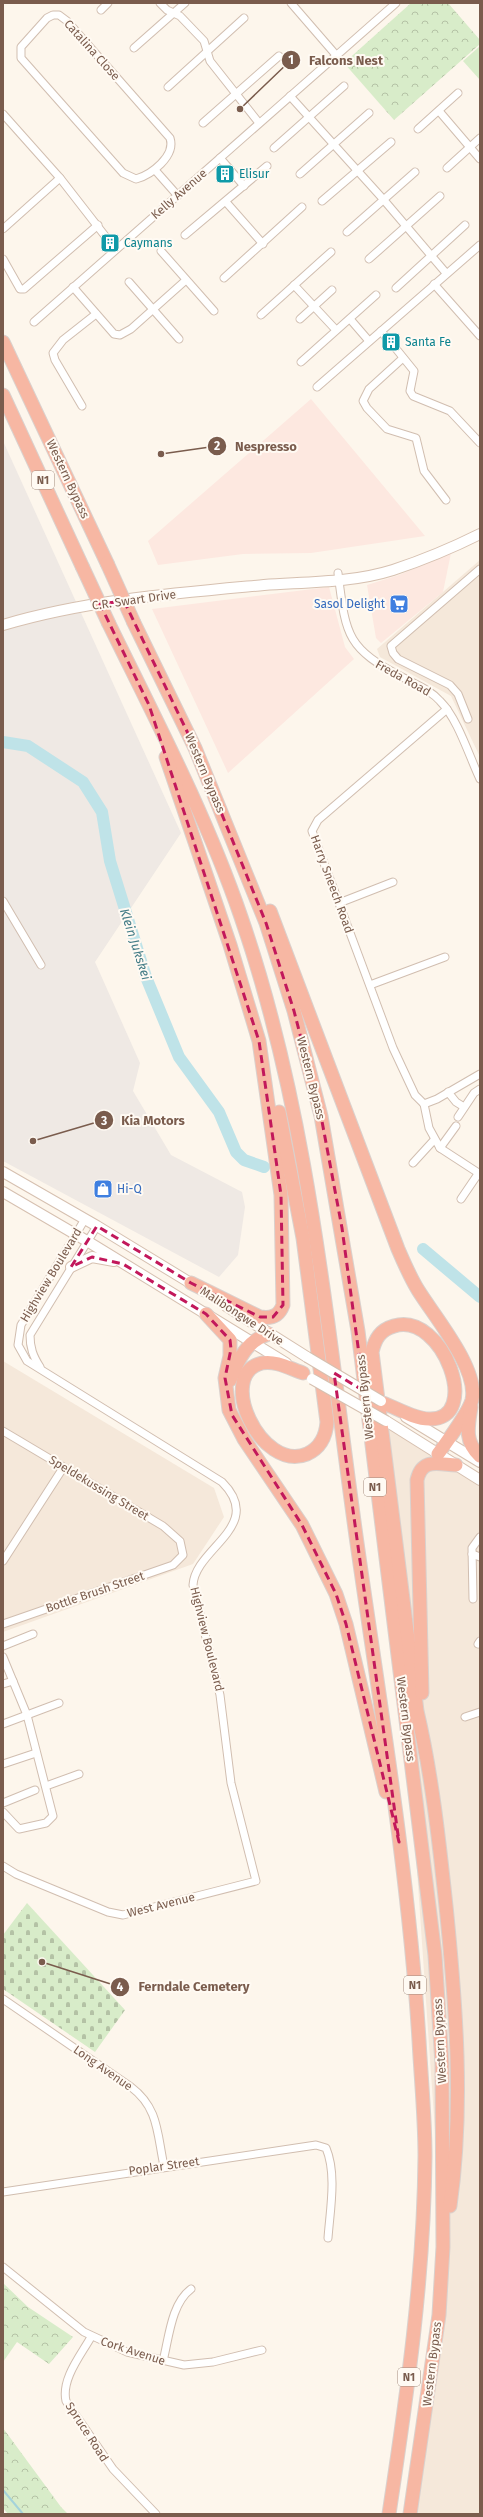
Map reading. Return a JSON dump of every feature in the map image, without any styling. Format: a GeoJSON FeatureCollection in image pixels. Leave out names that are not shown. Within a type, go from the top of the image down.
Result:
{"type":"FeatureCollection","features":[{"type":"Feature","properties":{"kind":"highway","name":"Western Bypass"},"geometry":{"type":"LineString","coordinates":[[3,342],[107,562],[134,623],[195,748],[263,916],[294,1011],[321,1116],[342,1228],[358,1331],[436,1955],[442,2064],[443,2247],[432,2370],[410,2514]]}},
{"type":"Feature","properties":{"kind":"highway","name":"Western Bypass"},"geometry":{"type":"LineString","coordinates":[[3,395],[109,624],[206,825],[241,917],[269,1009],[293,1112],[328,1329],[399,1842],[412,1949],[425,2152],[417,2313],[389,2514]]}},
{"type":"Feature","properties":{"kind":"highway"},"geometry":{"type":"LineString","coordinates":[[149,705],[228,938],[273,1088],[288,1156],[303,1238],[327,1422],[325,1435],[316,1448],[304,1455],[286,1456],[270,1446],[255,1429],[244,1407],[241,1387],[248,1371],[262,1363],[274,1363],[308,1376]]}},
{"type":"Feature","properties":{"kind":"highway"},"geometry":{"type":"LineString","coordinates":[[195,748],[272,914],[398,1249],[418,1289],[462,1358],[472,1387],[468,1437],[480,1456]]}},
{"type":"Feature","properties":{"kind":"highway"},"geometry":{"type":"LineString","coordinates":[[191,1283],[260,1317],[272,1318],[281,1311],[283,1305],[281,1195],[259,1041]]}},
{"type":"Feature","properties":{"kind":"highway"},"geometry":{"type":"LineString","coordinates":[[206,1314],[230,1340],[230,1356],[225,1378],[229,1410],[238,1427],[302,1524],[336,1594],[346,1624],[369,1729],[399,1842]]}},
{"type":"Feature","properties":{"kind":"highway"},"geometry":{"type":"LineString","coordinates":[[382,1402],[419,1417],[432,1419],[443,1416],[452,1408],[456,1400],[458,1388],[448,1361],[434,1340],[415,1326],[404,1324],[386,1328],[378,1336],[372,1352],[417,1711],[425,1746],[441,1863],[457,2023],[454,2177],[443,2247]]}},
{"type":"Feature","properties":{"kind":"highway"},"geometry":{"type":"LineString","coordinates":[[226,1391],[235,1369],[251,1342],[259,1336],[269,1334]]}},
{"type":"Feature","properties":{"kind":"highway"},"geometry":{"type":"LineString","coordinates":[[438,1454],[472,1402]]}},
{"type":"Feature","properties":{"kind":"highway"},"geometry":{"type":"LineString","coordinates":[[425,1746],[417,1480],[419,1471],[426,1465],[433,1463],[456,1465]]}},
{"type":"Feature","properties":{"kind":"main road","name":"C.R. Swart Drive"},"geometry":{"type":"LineString","coordinates":[[3,625],[62,610],[166,595],[381,572],[438,554],[480,534]]}},
{"type":"Feature","properties":{"kind":"main road","name":"Malibongwe Drive"},"geometry":{"type":"LineString","coordinates":[[3,1172],[97,1226],[191,1283],[269,1334],[480,1462]]}},
{"type":"Feature","properties":{"kind":"main road","name":"Malibongwe Drive"},"geometry":{"type":"LineString","coordinates":[[3,1192],[76,1234],[251,1342],[386,1421],[480,1480]]}},
{"type":"Feature","properties":{"kind":"main road"},"geometry":{"type":"LineString","coordinates":[[71,1267],[92,1257],[123,1264]]}},
{"type":"Feature","properties":{"kind":"street"},"geometry":{"type":"LineString","coordinates":[[100,10],[108,3]]}},
{"type":"Feature","properties":{"kind":"street"},"geometry":{"type":"LineString","coordinates":[[160,3],[167,10],[180,16],[204,41],[206,52],[210,61],[259,123]]}},
{"type":"Feature","properties":{"kind":"street"},"geometry":{"type":"LineString","coordinates":[[134,48],[185,3]]}},
{"type":"Feature","properties":{"kind":"street"},"geometry":{"type":"LineString","coordinates":[[291,3],[336,55]]}},
{"type":"Feature","properties":{"kind":"street","name":"Kelly Avenue"},"geometry":{"type":"LineString","coordinates":[[34,322],[73,287],[111,246],[178,196],[396,3]]}},
{"type":"Feature","properties":{"kind":"street","name":"Catalina Close"},"geometry":{"type":"LineString","coordinates":[[56,14],[67,21],[170,138],[170,150],[154,170],[136,179],[123,173],[21,58],[21,47],[47,18],[56,14]]}},
{"type":"Feature","properties":{"kind":"street"},"geometry":{"type":"LineString","coordinates":[[168,87],[244,18]]}},
{"type":"Feature","properties":{"kind":"street"},"geometry":{"type":"LineString","coordinates":[[203,123],[279,56]]}},
{"type":"Feature","properties":{"kind":"street"},"geometry":{"type":"LineString","coordinates":[[274,148],[344,86]]}},
{"type":"Feature","properties":{"kind":"street"},"geometry":{"type":"LineString","coordinates":[[418,129],[458,93]]}},
{"type":"Feature","properties":{"kind":"street"},"geometry":{"type":"LineString","coordinates":[[290,96],[383,199],[446,273]]}},
{"type":"Feature","properties":{"kind":"street"},"geometry":{"type":"LineString","coordinates":[[439,111],[480,159]]}},
{"type":"Feature","properties":{"kind":"street"},"geometry":{"type":"LineString","coordinates":[[300,174],[369,113]]}},
{"type":"Feature","properties":{"kind":"street"},"geometry":{"type":"LineString","coordinates":[[3,114],[60,178],[98,224],[111,246]]}},
{"type":"Feature","properties":{"kind":"street"},"geometry":{"type":"LineString","coordinates":[[447,168],[480,138]]}},
{"type":"Feature","properties":{"kind":"street"},"geometry":{"type":"LineString","coordinates":[[322,202],[391,142]]}},
{"type":"Feature","properties":{"kind":"street"},"geometry":{"type":"LineString","coordinates":[[220,158],[244,186]]}},
{"type":"Feature","properties":{"kind":"street"},"geometry":{"type":"LineString","coordinates":[[185,235],[267,166]]}},
{"type":"Feature","properties":{"kind":"street"},"geometry":{"type":"LineString","coordinates":[[154,170],[178,196]]}},
{"type":"Feature","properties":{"kind":"street"},"geometry":{"type":"LineString","coordinates":[[347,232],[415,172]]}},
{"type":"Feature","properties":{"kind":"street"},"geometry":{"type":"LineString","coordinates":[[3,229],[60,178]]}},
{"type":"Feature","properties":{"kind":"street"},"geometry":{"type":"LineString","coordinates":[[369,259],[440,196]]}},
{"type":"Feature","properties":{"kind":"street"},"geometry":{"type":"LineString","coordinates":[[226,202],[263,244]]}},
{"type":"Feature","properties":{"kind":"street"},"geometry":{"type":"LineString","coordinates":[[224,278],[302,207]]}},
{"type":"Feature","properties":{"kind":"street"},"geometry":{"type":"LineString","coordinates":[[3,259],[20,289],[24,289],[98,224]]}},
{"type":"Feature","properties":{"kind":"street"},"geometry":{"type":"LineString","coordinates":[[396,288],[465,225]]}},
{"type":"Feature","properties":{"kind":"street"},"geometry":{"type":"LineString","coordinates":[[317,387],[446,273],[480,245]]}},
{"type":"Feature","properties":{"kind":"street"},"geometry":{"type":"LineString","coordinates":[[161,251],[214,311]]}},
{"type":"Feature","properties":{"kind":"street"},"geometry":{"type":"LineString","coordinates":[[261,315],[330,252]]}},
{"type":"Feature","properties":{"kind":"street"},"geometry":{"type":"LineString","coordinates":[[73,287],[114,334],[120,335],[131,329],[186,280]]}},
{"type":"Feature","properties":{"kind":"street"},"geometry":{"type":"LineString","coordinates":[[129,282],[179,339]]}},
{"type":"Feature","properties":{"kind":"street"},"geometry":{"type":"LineString","coordinates":[[434,284],[480,336]]}},
{"type":"Feature","properties":{"kind":"street"},"geometry":{"type":"LineString","coordinates":[[294,285],[336,330]]}},
{"type":"Feature","properties":{"kind":"street"},"geometry":{"type":"LineString","coordinates":[[300,320],[332,290]]}},
{"type":"Feature","properties":{"kind":"street"},"geometry":{"type":"LineString","coordinates":[[301,362],[376,295]]}},
{"type":"Feature","properties":{"kind":"street"},"geometry":{"type":"LineString","coordinates":[[82,406],[55,360],[53,353],[63,340],[96,314]]}},
{"type":"Feature","properties":{"kind":"street"},"geometry":{"type":"LineString","coordinates":[[350,319],[369,341]]}},
{"type":"Feature","properties":{"kind":"street"},"geometry":{"type":"LineString","coordinates":[[381,331],[414,372],[410,391],[413,396],[450,411],[480,443]]}},
{"type":"Feature","properties":{"kind":"street"},"geometry":{"type":"LineString","coordinates":[[403,358],[369,388],[363,401],[367,408],[387,429],[416,438],[424,471],[446,500]]}},
{"type":"Feature","properties":{"kind":"street"},"geometry":{"type":"LineString","coordinates":[[468,719],[454,689],[398,659],[393,653],[391,646],[480,569]]}},
{"type":"Feature","properties":{"kind":"street","name":"Freda Road"},"geometry":{"type":"LineString","coordinates":[[338,576],[348,630],[362,652],[376,663],[431,693],[447,709],[480,779]]}},
{"type":"Feature","properties":{"kind":"street","name":"Harry Sneech Road"},"geometry":{"type":"LineString","coordinates":[[424,1104],[415,1095],[403,1070],[312,828],[318,820],[447,709]]}},
{"type":"Feature","properties":{"kind":"street"},"geometry":{"type":"LineString","coordinates":[[339,903],[393,882]]}},
{"type":"Feature","properties":{"kind":"street"},"geometry":{"type":"LineString","coordinates":[[3,901],[42,965]]}},
{"type":"Feature","properties":{"kind":"street"},"geometry":{"type":"LineString","coordinates":[[370,985],[445,957]]}},
{"type":"Feature","properties":{"kind":"street"},"geometry":{"type":"LineString","coordinates":[[461,1199],[479,1174],[440,1148],[434,1140],[424,1104],[480,1074]]}},
{"type":"Feature","properties":{"kind":"street"},"geometry":{"type":"LineString","coordinates":[[458,1117],[464,1107],[480,1090]]}},
{"type":"Feature","properties":{"kind":"street"},"geometry":{"type":"LineString","coordinates":[[448,1092],[456,1102],[464,1107]]}},
{"type":"Feature","properties":{"kind":"street"},"geometry":{"type":"LineString","coordinates":[[440,1148],[456,1126]]}},
{"type":"Feature","properties":{"kind":"street"},"geometry":{"type":"LineString","coordinates":[[413,1163],[434,1140]]}},
{"type":"Feature","properties":{"kind":"street","name":"Highview Boulevard"},"geometry":{"type":"LineString","coordinates":[[85,1219],[21,1325],[18,1336],[21,1354],[27,1361],[222,1482],[233,1496],[235,1509],[233,1522],[226,1536],[198,1568],[193,1578],[192,1585],[220,1695],[232,1783],[256,1881]]}},
{"type":"Feature","properties":{"kind":"street","name":"Highview Boulevard"},"geometry":{"type":"LineString","coordinates":[[41,1369],[33,1357],[30,1345],[30,1335],[97,1226]]}},
{"type":"Feature","properties":{"kind":"street","name":"Speldekussing Street"},"geometry":{"type":"LineString","coordinates":[[3,1431],[167,1529],[180,1542],[183,1554]]}},
{"type":"Feature","properties":{"kind":"street"},"geometry":{"type":"LineString","coordinates":[[3,1561],[63,1468]]}},
{"type":"Feature","properties":{"kind":"street"},"geometry":{"type":"LineString","coordinates":[[473,1598],[472,1554],[474,1544],[480,1537]]}},
{"type":"Feature","properties":{"kind":"street","name":"Bottle Brush Street"},"geometry":{"type":"LineString","coordinates":[[3,1624],[173,1565],[183,1554]]}},
{"type":"Feature","properties":{"kind":"street"},"geometry":{"type":"LineString","coordinates":[[472,1554],[480,1557]]}},
{"type":"Feature","properties":{"kind":"street"},"geometry":{"type":"LineString","coordinates":[[3,1646],[33,1634]]}},
{"type":"Feature","properties":{"kind":"street"},"geometry":{"type":"LineString","coordinates":[[3,1657],[27,1715],[37,1748],[36,1753],[53,1813],[49,1822],[19,1829],[3,1812]]}},
{"type":"Feature","properties":{"kind":"street"},"geometry":{"type":"LineString","coordinates":[[3,1684],[13,1681]]}},
{"type":"Feature","properties":{"kind":"street"},"geometry":{"type":"LineString","coordinates":[[3,1724],[59,1703]]}},
{"type":"Feature","properties":{"kind":"street"},"geometry":{"type":"LineString","coordinates":[[465,1717],[480,1712]]}},
{"type":"Feature","properties":{"kind":"street"},"geometry":{"type":"LineString","coordinates":[[3,1764],[36,1753]]}},
{"type":"Feature","properties":{"kind":"street"},"geometry":{"type":"LineString","coordinates":[[46,1786],[78,1774]]}},
{"type":"Feature","properties":{"kind":"street"},"geometry":{"type":"LineString","coordinates":[[3,1803],[35,1790]]}},
{"type":"Feature","properties":{"kind":"street","name":"West Avenue"},"geometry":{"type":"LineString","coordinates":[[3,1866],[16,1874],[102,1910],[122,1915],[256,1881]]}},
{"type":"Feature","properties":{"kind":"street","name":"Long Avenue"},"geometry":{"type":"LineString","coordinates":[[3,1999],[131,2087],[146,2100],[152,2109],[164,2166]]}},
{"type":"Feature","properties":{"kind":"street","name":"Poplar Street"},"geometry":{"type":"LineString","coordinates":[[3,2192],[164,2166],[316,2145],[326,2148],[330,2158],[331,2188],[328,2238]]}},
{"type":"Feature","properties":{"kind":"street","name":"Cork Avenue"},"geometry":{"type":"LineString","coordinates":[[3,2267],[91,2337],[127,2352],[184,2365],[202,2364],[262,2350]]}},
{"type":"Feature","properties":{"kind":"street"},"geometry":{"type":"LineString","coordinates":[[162,2361],[178,2306],[182,2297],[191,2289]]}},
{"type":"Feature","properties":{"kind":"street","name":"Spruce Road"},"geometry":{"type":"LineString","coordinates":[[91,2337],[68,2380],[65,2391],[66,2401],[113,2469],[156,2514]]}},
{"type":"Feature","properties":{"kind":"highlighted area"},"geometry":{"type":"Polygon","coordinates":[[[124,601],[195,748],[266,923],[294,1011],[321,1116],[342,1228],[364,1391],[334,1373],[399,1842],[346,1624],[336,1594],[302,1525],[232,1415],[225,1378],[231,1349],[230,1340],[222,1330],[206,1314],[123,1264],[92,1257],[71,1267],[97,1226],[191,1283],[260,1317],[273,1317],[283,1305],[281,1195],[259,1041],[149,705],[100,604],[124,601]]]}},
{"type":"Feature","properties":{"kind":"shaded area"},"geometry":{"type":"Polygon","coordinates":[[[311,399],[425,536],[311,553],[243,554],[158,565],[148,541],[311,399]]]}},
{"type":"Feature","properties":{"kind":"shaded area"},"geometry":{"type":"Polygon","coordinates":[[[3,441],[181,833],[95,962],[140,1063],[133,1091],[171,1155],[242,1192],[245,1207],[238,1255],[219,1277],[3,1161],[3,441]]]}},
{"type":"Feature","properties":{"kind":"shaded area"},"geometry":{"type":"Polygon","coordinates":[[[451,553],[443,592],[381,643],[376,638],[367,585],[399,575],[451,553]]]}},
{"type":"Feature","properties":{"kind":"shaded area"},"geometry":{"type":"Polygon","coordinates":[[[480,560],[480,757],[451,696],[380,657],[377,649],[480,560]]]}},
{"type":"Feature","properties":{"kind":"shaded area"},"geometry":{"type":"Polygon","coordinates":[[[329,587],[345,647],[354,659],[228,773],[152,609],[329,587]]]}},
{"type":"Feature","properties":{"kind":"shaded area"},"geometry":{"type":"Polygon","coordinates":[[[3,1361],[214,1488],[224,1517],[193,1564],[3,1632],[3,1361]]]}},
{"type":"Feature","properties":{"kind":"shaded area"},"geometry":{"type":"Polygon","coordinates":[[[386,1421],[480,1479],[480,2514],[410,2514],[443,2247],[386,1421]]]}},
{"type":"Feature","properties":{"kind":"green space"},"geometry":{"type":"Polygon","coordinates":[[[411,3],[448,3],[480,40],[480,44],[394,120],[344,63],[411,3]]]}},
{"type":"Feature","properties":{"kind":"green space"},"geometry":{"type":"Polygon","coordinates":[[[480,46],[480,80],[463,61],[480,46]]]}},
{"type":"Feature","properties":{"kind":"green space"},"geometry":{"type":"Polygon","coordinates":[[[27,1903],[125,2010],[95,2052],[3,1989],[3,1935],[27,1903]]]}},
{"type":"Feature","properties":{"kind":"green space"},"geometry":{"type":"Polygon","coordinates":[[[3,2283],[28,2307],[73,2337],[49,2364],[17,2342],[3,2362],[3,2283]]]}},
{"type":"Feature","properties":{"kind":"green space"},"geometry":{"type":"Polygon","coordinates":[[[3,2428],[61,2507],[68,2514],[8,2514],[3,2508],[3,2428]]]}},
{"type":"Feature","properties":{"kind":"waterway","name":"Klein Jukskei"},"geometry":{"type":"LineString","coordinates":[[3,742],[28,746],[83,782],[102,812],[110,861],[146,977],[179,1057],[219,1112],[236,1152],[244,1160],[264,1167]]}},
{"type":"Feature","properties":{"kind":"waterway","name":"Klein Jukskei"},"geometry":{"type":"LineString","coordinates":[[423,1249],[480,1297]]}},
{"type":"Feature","properties":{"kind":"waterway"},"geometry":{"type":"LineString","coordinates":[[3,2490],[23,2514]]}},
{"type":"Feature","properties":{"kind":"place","name":"Falcons Nest"},"geometry":{"type":"Point","coordinates":[240,109]}},
{"type":"Feature","properties":{"kind":"place","name":"Elisur"},"geometry":{"type":"Point","coordinates":[225,174]}},
{"type":"Feature","properties":{"kind":"place","name":"Caymans"},"geometry":{"type":"Point","coordinates":[110,243]}},
{"type":"Feature","properties":{"kind":"place","name":"Santa Fe"},"geometry":{"type":"Point","coordinates":[391,342]}},
{"type":"Feature","properties":{"kind":"place","name":"Nespresso"},"geometry":{"type":"Point","coordinates":[161,454]}},
{"type":"Feature","properties":{"kind":"place","name":"Sasol Delight"},"geometry":{"type":"Point","coordinates":[399,604]}},
{"type":"Feature","properties":{"kind":"place","name":"Kia Motors"},"geometry":{"type":"Point","coordinates":[33,1141]}},
{"type":"Feature","properties":{"kind":"place","name":"Hi-Q"},"geometry":{"type":"Point","coordinates":[103,1189]}},
{"type":"Feature","properties":{"kind":"place","name":"Ferndale Cemetery"},"geometry":{"type":"Point","coordinates":[42,1962]}}]}
